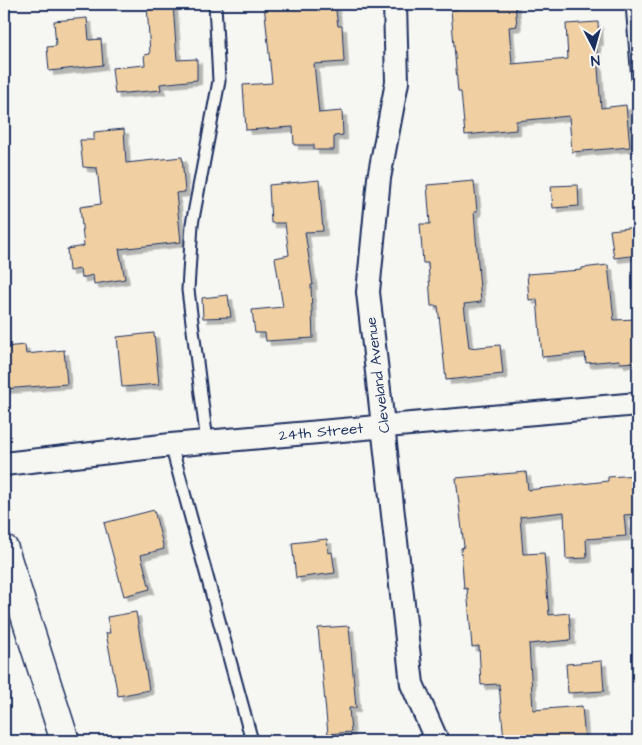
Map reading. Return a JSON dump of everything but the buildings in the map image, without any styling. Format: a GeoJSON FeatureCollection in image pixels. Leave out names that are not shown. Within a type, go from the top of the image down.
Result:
{"type":"FeatureCollection","features":[{"type":"Feature","properties":{"kind":"main road"},"geometry":{"type":"LineString","coordinates":[[4,549],[65,741]]}},
{"type":"Feature","properties":{"kind":"street","name":"Cleveland Avenue"},"geometry":{"type":"LineString","coordinates":[[395,4],[397,82],[379,178],[368,292],[412,684],[437,741]]}},
{"type":"Feature","properties":{"kind":"street","name":"24th Street"},"geometry":{"type":"LineString","coordinates":[[4,464],[207,442],[638,404]]}},
{"type":"Feature","properties":{"kind":"lane"},"geometry":{"type":"LineString","coordinates":[[207,442],[188,290],[192,224],[219,81],[215,4]]}},
{"type":"Feature","properties":{"kind":"lane"},"geometry":{"type":"LineString","coordinates":[[632,4],[638,80]]}},
{"type":"Feature","properties":{"kind":"lane"},"geometry":{"type":"LineString","coordinates":[[170,446],[252,741]]}}]}
